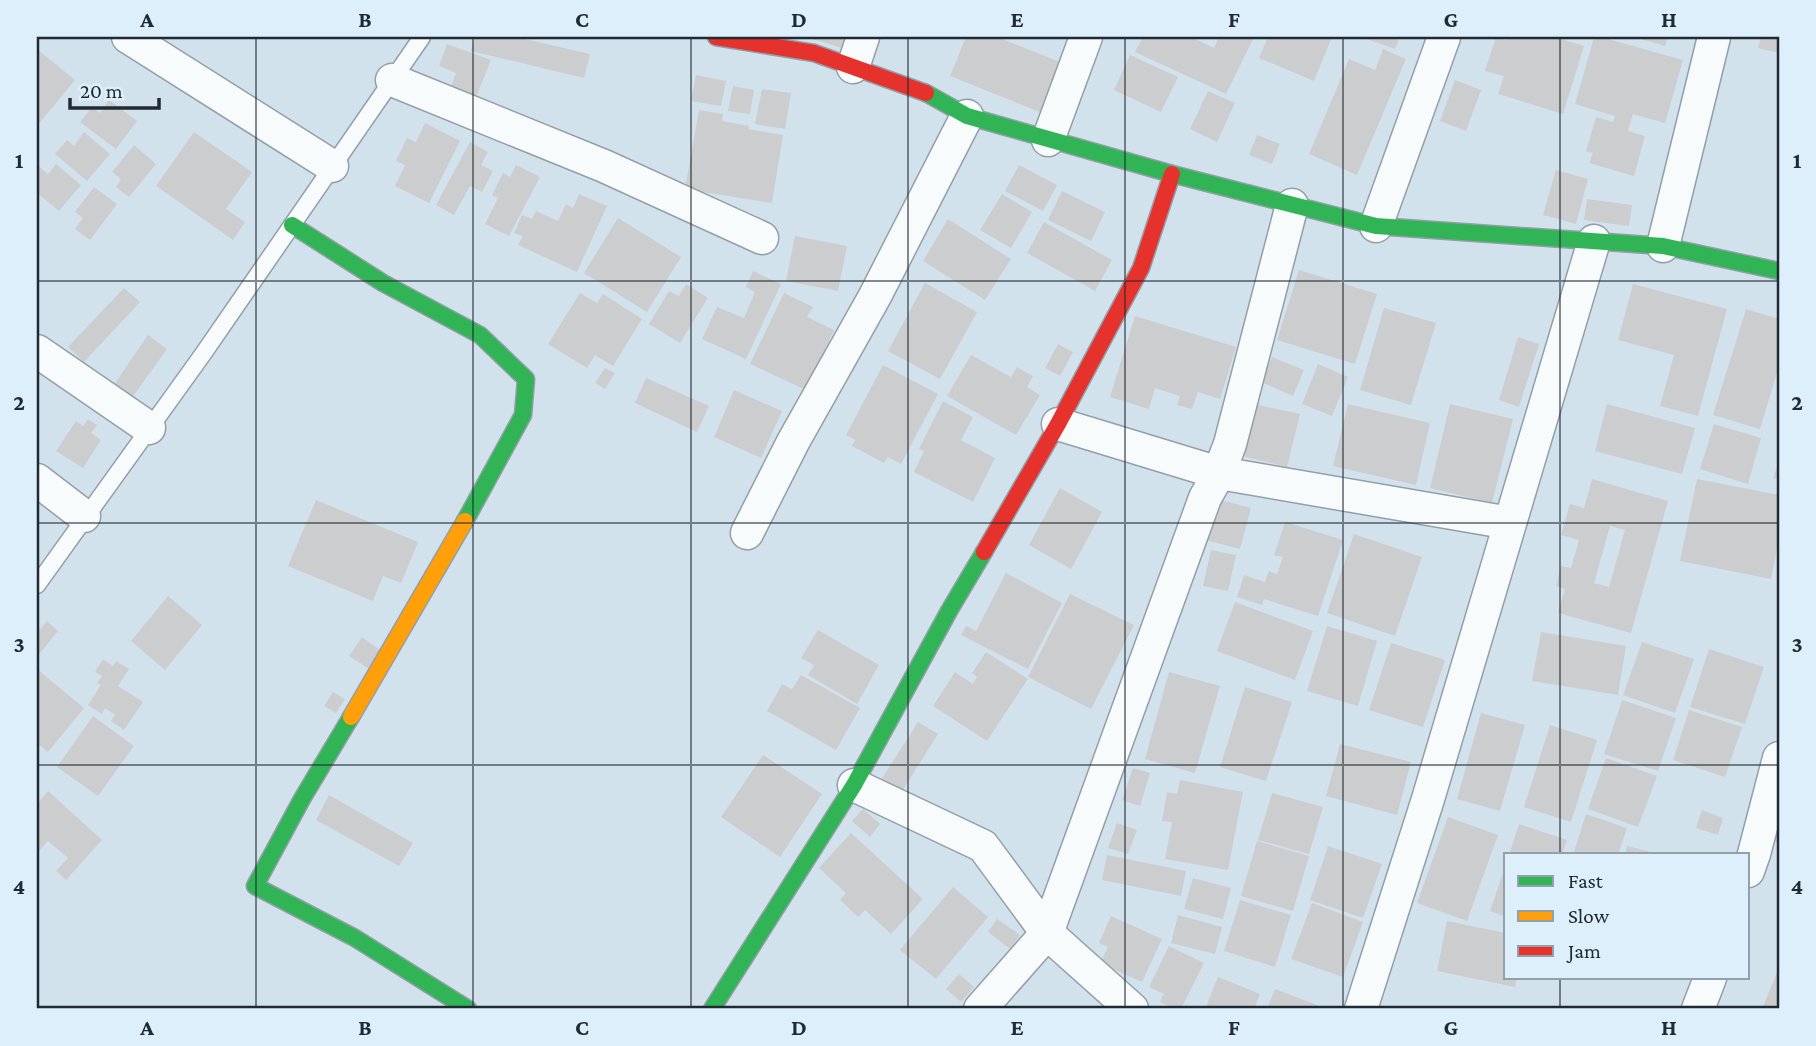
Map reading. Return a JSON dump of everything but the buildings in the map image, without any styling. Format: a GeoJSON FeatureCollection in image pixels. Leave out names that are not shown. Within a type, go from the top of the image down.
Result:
{"type":"FeatureCollection","features":[{"type":"Feature","properties":{"kind":"street"},"geometry":{"type":"LineString","coordinates":[[128,37],[332,166]]}},
{"type":"Feature","properties":{"kind":"street"},"geometry":{"type":"LineString","coordinates":[[716,37],[814,53],[923,91],[967,116],[1048,141],[1376,226],[1663,246],[1779,271]]}},
{"type":"Feature","properties":{"kind":"street"},"geometry":{"type":"LineString","coordinates":[[853,67],[863,37]]}},
{"type":"Feature","properties":{"kind":"street"},"geometry":{"type":"LineString","coordinates":[[1048,141],[1086,37]]}},
{"type":"Feature","properties":{"kind":"street"},"geometry":{"type":"LineString","coordinates":[[1376,226],[1444,37]]}},
{"type":"Feature","properties":{"kind":"street"},"geometry":{"type":"LineString","coordinates":[[1663,246],[1714,37]]}},
{"type":"Feature","properties":{"kind":"street"},"geometry":{"type":"LineString","coordinates":[[392,80],[604,166],[762,238]]}},
{"type":"Feature","properties":{"kind":"street"},"geometry":{"type":"LineString","coordinates":[[747,533],[793,442],[875,296],[967,116]]}},
{"type":"Feature","properties":{"kind":"street"},"geometry":{"type":"LineString","coordinates":[[712,1009],[854,785],[949,611],[1058,424],[1141,268],[1172,174]]}},
{"type":"Feature","properties":{"kind":"street"},"geometry":{"type":"LineString","coordinates":[[980,1009],[1047,933],[1205,498],[1219,473],[1230,443],[1292,205]]}},
{"type":"Feature","properties":{"kind":"street"},"geometry":{"type":"LineString","coordinates":[[292,225],[383,283],[480,335],[526,379],[523,415],[465,522],[302,799],[256,886],[355,938],[468,1009]]}},
{"type":"Feature","properties":{"kind":"street"},"geometry":{"type":"LineString","coordinates":[[1361,1009],[1432,786],[1594,241]]}},
{"type":"Feature","properties":{"kind":"street"},"geometry":{"type":"LineString","coordinates":[[37,351],[149,428]]}},
{"type":"Feature","properties":{"kind":"street"},"geometry":{"type":"LineString","coordinates":[[1058,424],[1219,473],[1510,523]]}},
{"type":"Feature","properties":{"kind":"street"},"geometry":{"type":"LineString","coordinates":[[37,480],[84,516]]}},
{"type":"Feature","properties":{"kind":"street"},"geometry":{"type":"LineString","coordinates":[[1750,865],[1779,758]]}},
{"type":"Feature","properties":{"kind":"street"},"geometry":{"type":"LineString","coordinates":[[854,785],[983,846],[1047,933],[1132,1009]]}},
{"type":"Feature","properties":{"kind":"street"},"geometry":{"type":"LineString","coordinates":[[1698,1009],[1710,979]]}},
{"type":"Feature","properties":{"kind":"lane"},"geometry":{"type":"LineString","coordinates":[[37,585],[202,354],[422,37]]}},
{"type":"Feature","properties":{"kind":"traffic: fast"},"geometry":{"type":"LineString","coordinates":[[926,93],[967,116],[1172,174],[1376,226],[1663,246],[1779,271]]}},
{"type":"Feature","properties":{"kind":"traffic: fast"},"geometry":{"type":"LineString","coordinates":[[292,225],[383,283],[480,335],[526,379],[523,415],[465,521]]}},
{"type":"Feature","properties":{"kind":"traffic: fast"},"geometry":{"type":"LineString","coordinates":[[712,1009],[854,785],[984,552]]}},
{"type":"Feature","properties":{"kind":"traffic: fast"},"geometry":{"type":"LineString","coordinates":[[351,717],[302,799],[255,886],[355,938],[468,1009]]}},
{"type":"Feature","properties":{"kind":"traffic: slow"},"geometry":{"type":"LineString","coordinates":[[351,717],[465,521]]}},
{"type":"Feature","properties":{"kind":"traffic: jam"},"geometry":{"type":"LineString","coordinates":[[716,37],[814,53],[926,93]]}},
{"type":"Feature","properties":{"kind":"traffic: jam"},"geometry":{"type":"LineString","coordinates":[[984,552],[1058,424],[1141,268],[1172,174]]}}]}
